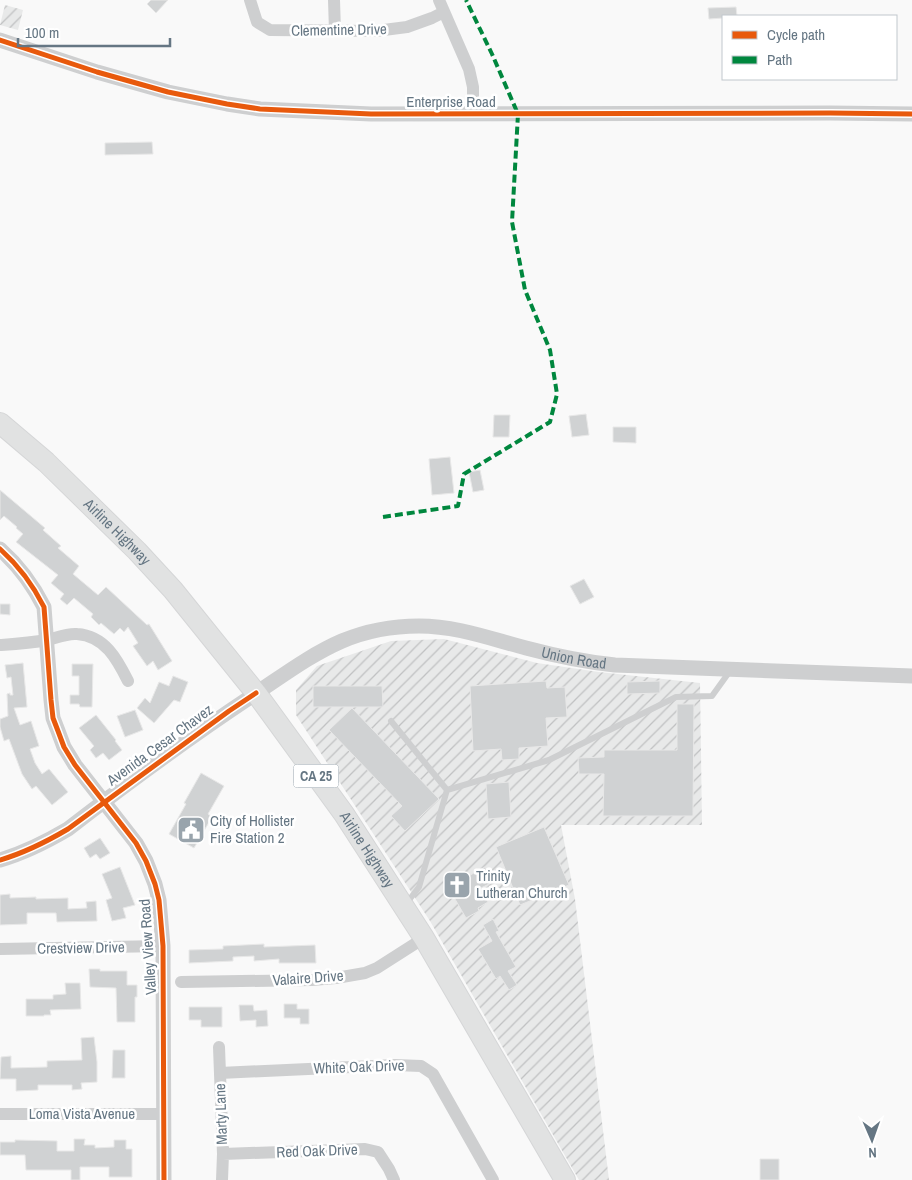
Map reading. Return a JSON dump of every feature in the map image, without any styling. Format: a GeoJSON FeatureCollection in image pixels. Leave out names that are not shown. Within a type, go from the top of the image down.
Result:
{"type":"FeatureCollection","features":[{"type":"Feature","properties":{"kind":"main road","name":"Airline Highway"},"geometry":{"type":"LineString","coordinates":[[0,423],[46,462],[137,551],[172,590],[256,693],[344,814],[424,938],[564,1180]]}},
{"type":"Feature","properties":{"kind":"street","name":"Clementine Drive"},"geometry":{"type":"LineString","coordinates":[[250,0],[257,22],[270,30],[376,31],[407,27],[432,18],[441,6]]}},
{"type":"Feature","properties":{"kind":"street"},"geometry":{"type":"LineString","coordinates":[[334,0],[335,31]]}},
{"type":"Feature","properties":{"kind":"street"},"geometry":{"type":"LineString","coordinates":[[441,6],[469,69],[473,87],[473,114]]}},
{"type":"Feature","properties":{"kind":"street","name":"Enterprise Road"},"geometry":{"type":"LineString","coordinates":[[0,40],[97,72],[168,92],[235,106],[260,109],[336,114],[912,114]]}},
{"type":"Feature","properties":{"kind":"street","name":"Valley View Road"},"geometry":{"type":"LineString","coordinates":[[0,549],[26,576],[44,607],[53,718],[64,747],[75,765],[136,843],[146,861],[155,884],[159,900],[163,946],[164,1180]]}},
{"type":"Feature","properties":{"kind":"street","name":"Union Road"},"geometry":{"type":"LineString","coordinates":[[256,693],[316,654],[344,640],[375,631],[412,626],[446,627],[584,662],[639,666],[912,676]]}},
{"type":"Feature","properties":{"kind":"street"},"geometry":{"type":"LineString","coordinates":[[0,645],[46,640],[68,634],[88,636],[97,639],[110,650],[119,662],[128,682]]}},
{"type":"Feature","properties":{"kind":"street","name":"Avenida Cesar Chavez"},"geometry":{"type":"LineString","coordinates":[[0,860],[27,851],[68,829],[228,711],[256,693]]}},
{"type":"Feature","properties":{"kind":"street","name":"Valaire Drive"},"geometry":{"type":"LineString","coordinates":[[181,982],[312,980],[365,973],[377,968],[424,938]]}},
{"type":"Feature","properties":{"kind":"street","name":"Crestview Drive"},"geometry":{"type":"LineString","coordinates":[[0,949],[163,946]]}},
{"type":"Feature","properties":{"kind":"street","name":"Marty Lane"},"geometry":{"type":"LineString","coordinates":[[219,1047],[223,1154],[222,1180]]}},
{"type":"Feature","properties":{"kind":"street","name":"White Oak Drive"},"geometry":{"type":"LineString","coordinates":[[220,1073],[421,1066],[433,1074],[493,1180]]}},
{"type":"Feature","properties":{"kind":"street","name":"Loma Vista Avenue"},"geometry":{"type":"LineString","coordinates":[[0,1114],[164,1114]]}},
{"type":"Feature","properties":{"kind":"street","name":"Red Oak Drive"},"geometry":{"type":"LineString","coordinates":[[223,1154],[365,1149],[378,1152],[394,1180]]}},
{"type":"Feature","properties":{"kind":"lane"},"geometry":{"type":"LineString","coordinates":[[447,790],[549,760],[676,697],[712,696],[732,669]]}},
{"type":"Feature","properties":{"kind":"lane"},"geometry":{"type":"LineString","coordinates":[[391,721],[447,790]]}},
{"type":"Feature","properties":{"kind":"lane"},"geometry":{"type":"LineString","coordinates":[[403,906],[419,887],[447,790]]}},
{"type":"Feature","properties":{"kind":"shaded area"},"geometry":{"type":"Polygon","coordinates":[[[5,5],[23,10],[18,30],[0,25],[5,5]]]}},
{"type":"Feature","properties":{"kind":"shaded area"},"geometry":{"type":"Polygon","coordinates":[[[444,639],[537,663],[700,683],[702,825],[561,825],[575,899],[609,1180],[579,1180],[430,921],[296,715],[296,690],[317,666],[391,641],[444,639]]]}},
{"type":"Feature","properties":{"kind":"building"},"geometry":{"type":"Polygon","coordinates":[[[151,0],[168,0],[156,13],[147,4],[151,0]]]}},
{"type":"Feature","properties":{"kind":"building"},"geometry":{"type":"Polygon","coordinates":[[[736,7],[737,15],[722,15],[722,18],[709,19],[708,8],[736,7]]]}},
{"type":"Feature","properties":{"kind":"building"},"geometry":{"type":"Polygon","coordinates":[[[152,142],[153,154],[105,155],[105,143],[152,142]]]}},
{"type":"Feature","properties":{"kind":"building"},"geometry":{"type":"Polygon","coordinates":[[[586,414],[589,435],[572,437],[569,416],[586,414]]]}},
{"type":"Feature","properties":{"kind":"building"},"geometry":{"type":"Polygon","coordinates":[[[494,415],[510,415],[509,437],[493,437],[494,415]]]}},
{"type":"Feature","properties":{"kind":"building"},"geometry":{"type":"Polygon","coordinates":[[[613,427],[636,427],[636,443],[613,442],[613,427]]]}},
{"type":"Feature","properties":{"kind":"building"},"geometry":{"type":"Polygon","coordinates":[[[450,457],[454,493],[432,495],[429,459],[450,457]]]}},
{"type":"Feature","properties":{"kind":"building"},"geometry":{"type":"Polygon","coordinates":[[[480,470],[484,490],[473,492],[469,472],[480,470]]]}},
{"type":"Feature","properties":{"kind":"building"},"geometry":{"type":"Polygon","coordinates":[[[0,490],[45,528],[43,530],[61,546],[58,548],[79,566],[73,574],[98,595],[106,587],[147,625],[149,624],[172,661],[158,670],[153,661],[147,666],[133,646],[138,643],[128,627],[124,632],[120,628],[114,634],[101,623],[99,625],[91,617],[93,614],[74,598],[67,605],[60,599],[64,594],[51,583],[58,575],[16,542],[23,534],[17,527],[4,516],[0,520],[0,490]]]}},
{"type":"Feature","properties":{"kind":"building"},"geometry":{"type":"Polygon","coordinates":[[[584,579],[594,597],[580,604],[570,586],[584,579]]]}},
{"type":"Feature","properties":{"kind":"building"},"geometry":{"type":"Polygon","coordinates":[[[0,604],[10,604],[10,615],[0,614],[0,604]]]}},
{"type":"Feature","properties":{"kind":"building"},"geometry":{"type":"Polygon","coordinates":[[[23,663],[27,707],[14,708],[20,725],[31,721],[39,746],[30,749],[35,763],[42,774],[49,769],[68,792],[52,805],[36,786],[32,789],[22,774],[9,739],[4,741],[0,727],[0,719],[8,716],[7,694],[13,695],[11,677],[7,678],[5,665],[23,663]]]}},
{"type":"Feature","properties":{"kind":"building"},"geometry":{"type":"Polygon","coordinates":[[[72,664],[93,664],[92,707],[80,707],[79,704],[70,704],[70,695],[79,695],[79,676],[72,676],[72,664]]]}},
{"type":"Feature","properties":{"kind":"building"},"geometry":{"type":"Polygon","coordinates":[[[173,676],[188,682],[180,702],[174,700],[154,723],[137,708],[145,698],[150,703],[159,682],[169,686],[173,676]]]}},
{"type":"Feature","properties":{"kind":"building"},"geometry":{"type":"Polygon","coordinates":[[[546,681],[547,688],[565,687],[567,717],[546,718],[548,746],[519,748],[519,759],[502,760],[501,749],[473,751],[470,686],[546,681]]]}},
{"type":"Feature","properties":{"kind":"building"},"geometry":{"type":"Polygon","coordinates":[[[660,681],[660,693],[627,694],[627,682],[660,681]]]}},
{"type":"Feature","properties":{"kind":"building"},"geometry":{"type":"Polygon","coordinates":[[[313,686],[382,686],[383,707],[313,707],[313,686]]]}},
{"type":"Feature","properties":{"kind":"building"},"geometry":{"type":"Polygon","coordinates":[[[677,704],[694,704],[693,816],[603,816],[604,774],[579,774],[578,758],[604,757],[604,750],[677,750],[677,704]]]}},
{"type":"Feature","properties":{"kind":"building"},"geometry":{"type":"Polygon","coordinates":[[[352,708],[439,799],[405,831],[391,816],[402,806],[329,730],[352,708]]]}},
{"type":"Feature","properties":{"kind":"building"},"geometry":{"type":"Polygon","coordinates":[[[135,710],[143,730],[125,737],[117,716],[135,710]]]}},
{"type":"Feature","properties":{"kind":"building"},"geometry":{"type":"Polygon","coordinates":[[[96,715],[122,750],[109,760],[103,753],[96,758],[90,750],[94,746],[79,728],[96,715]]]}},
{"type":"Feature","properties":{"kind":"building"},"geometry":{"type":"Polygon","coordinates":[[[201,773],[224,786],[208,814],[212,817],[194,848],[169,834],[201,773]]]}},
{"type":"Feature","properties":{"kind":"building"},"geometry":{"type":"Polygon","coordinates":[[[509,782],[511,817],[488,819],[486,784],[509,782]]]}},
{"type":"Feature","properties":{"kind":"building"},"geometry":{"type":"Polygon","coordinates":[[[544,827],[569,885],[520,905],[496,847],[544,827]]]}},
{"type":"Feature","properties":{"kind":"building"},"geometry":{"type":"Polygon","coordinates":[[[100,838],[110,853],[100,859],[96,854],[90,858],[84,848],[100,838]]]}},
{"type":"Feature","properties":{"kind":"building"},"geometry":{"type":"Polygon","coordinates":[[[120,867],[135,905],[123,908],[126,918],[112,921],[106,900],[112,898],[102,874],[120,867]]]}},
{"type":"Feature","properties":{"kind":"building"},"geometry":{"type":"Polygon","coordinates":[[[485,867],[493,882],[481,888],[488,902],[478,908],[479,911],[466,918],[448,887],[485,867]]]}},
{"type":"Feature","properties":{"kind":"building"},"geometry":{"type":"Polygon","coordinates":[[[10,894],[10,898],[68,898],[68,909],[87,908],[86,902],[96,901],[97,921],[57,922],[56,913],[27,913],[27,924],[0,925],[0,895],[10,894]]]}},
{"type":"Feature","properties":{"kind":"building"},"geometry":{"type":"Polygon","coordinates":[[[493,919],[499,931],[496,932],[516,967],[508,971],[517,985],[509,990],[500,976],[496,979],[478,949],[492,941],[483,925],[493,919]]]}},
{"type":"Feature","properties":{"kind":"building"},"geometry":{"type":"Polygon","coordinates":[[[264,944],[264,947],[315,945],[316,963],[279,963],[279,959],[254,961],[254,956],[233,957],[233,961],[189,963],[189,950],[223,949],[223,946],[264,944]]]}},
{"type":"Feature","properties":{"kind":"building"},"geometry":{"type":"Polygon","coordinates":[[[89,969],[127,971],[127,985],[137,985],[135,1022],[117,1022],[116,988],[90,987],[89,969]]]}},
{"type":"Feature","properties":{"kind":"building"},"geometry":{"type":"Polygon","coordinates":[[[65,983],[80,983],[81,1009],[50,1010],[51,1015],[26,1016],[26,999],[53,999],[53,995],[66,994],[65,983]]]}},
{"type":"Feature","properties":{"kind":"building"},"geometry":{"type":"Polygon","coordinates":[[[284,1004],[297,1004],[297,1009],[309,1009],[309,1024],[300,1024],[300,1018],[284,1018],[284,1004]]]}},
{"type":"Feature","properties":{"kind":"building"},"geometry":{"type":"Polygon","coordinates":[[[239,1005],[253,1005],[254,1011],[267,1010],[268,1026],[256,1027],[256,1020],[240,1021],[239,1005]]]}},
{"type":"Feature","properties":{"kind":"building"},"geometry":{"type":"Polygon","coordinates":[[[189,1007],[222,1007],[222,1027],[201,1027],[201,1020],[189,1020],[189,1007]]]}},
{"type":"Feature","properties":{"kind":"building"},"geometry":{"type":"Polygon","coordinates":[[[94,1037],[97,1082],[81,1083],[82,1089],[72,1090],[72,1085],[38,1085],[38,1090],[16,1091],[16,1079],[0,1079],[1,1057],[11,1056],[11,1068],[47,1067],[47,1061],[82,1060],[81,1038],[94,1037]]]}},
{"type":"Feature","properties":{"kind":"building"},"geometry":{"type":"Polygon","coordinates":[[[113,1050],[125,1050],[125,1078],[112,1078],[113,1050]]]}},
{"type":"Feature","properties":{"kind":"building"},"geometry":{"type":"Polygon","coordinates":[[[74,1139],[85,1139],[84,1145],[95,1145],[95,1148],[114,1147],[114,1140],[126,1140],[126,1149],[132,1149],[132,1177],[109,1177],[109,1167],[80,1167],[80,1180],[71,1180],[71,1170],[26,1170],[25,1155],[0,1155],[0,1142],[15,1142],[15,1140],[57,1141],[57,1151],[74,1151],[74,1139]]]}},
{"type":"Feature","properties":{"kind":"building"},"geometry":{"type":"Polygon","coordinates":[[[760,1159],[779,1159],[779,1180],[760,1180],[760,1159]]]}},
{"type":"Feature","properties":{"kind":"marked path"},"geometry":{"type":"LineString","coordinates":[[383,517],[458,506],[464,474],[550,422],[557,394],[550,350],[525,290],[512,222],[518,114],[466,0]]}},
{"type":"Feature","properties":{"kind":"cycle path"},"geometry":{"type":"LineString","coordinates":[[0,40],[97,72],[168,92],[260,109],[371,114],[912,114]]}},
{"type":"Feature","properties":{"kind":"cycle path"},"geometry":{"type":"LineString","coordinates":[[0,549],[25,576],[44,607],[53,718],[64,747],[75,765],[136,843],[146,861],[155,884],[159,900],[163,946],[164,1180]]}},
{"type":"Feature","properties":{"kind":"cycle path"},"geometry":{"type":"LineString","coordinates":[[0,860],[35,847],[68,829],[256,693]]}},
{"type":"Feature","properties":{"kind":"place","name":"City of Hollister Fire Station 2"},"geometry":{"type":"Point","coordinates":[191,830]}},
{"type":"Feature","properties":{"kind":"place","name":"Trinity Lutheran Church"},"geometry":{"type":"Point","coordinates":[457,885]}}]}
